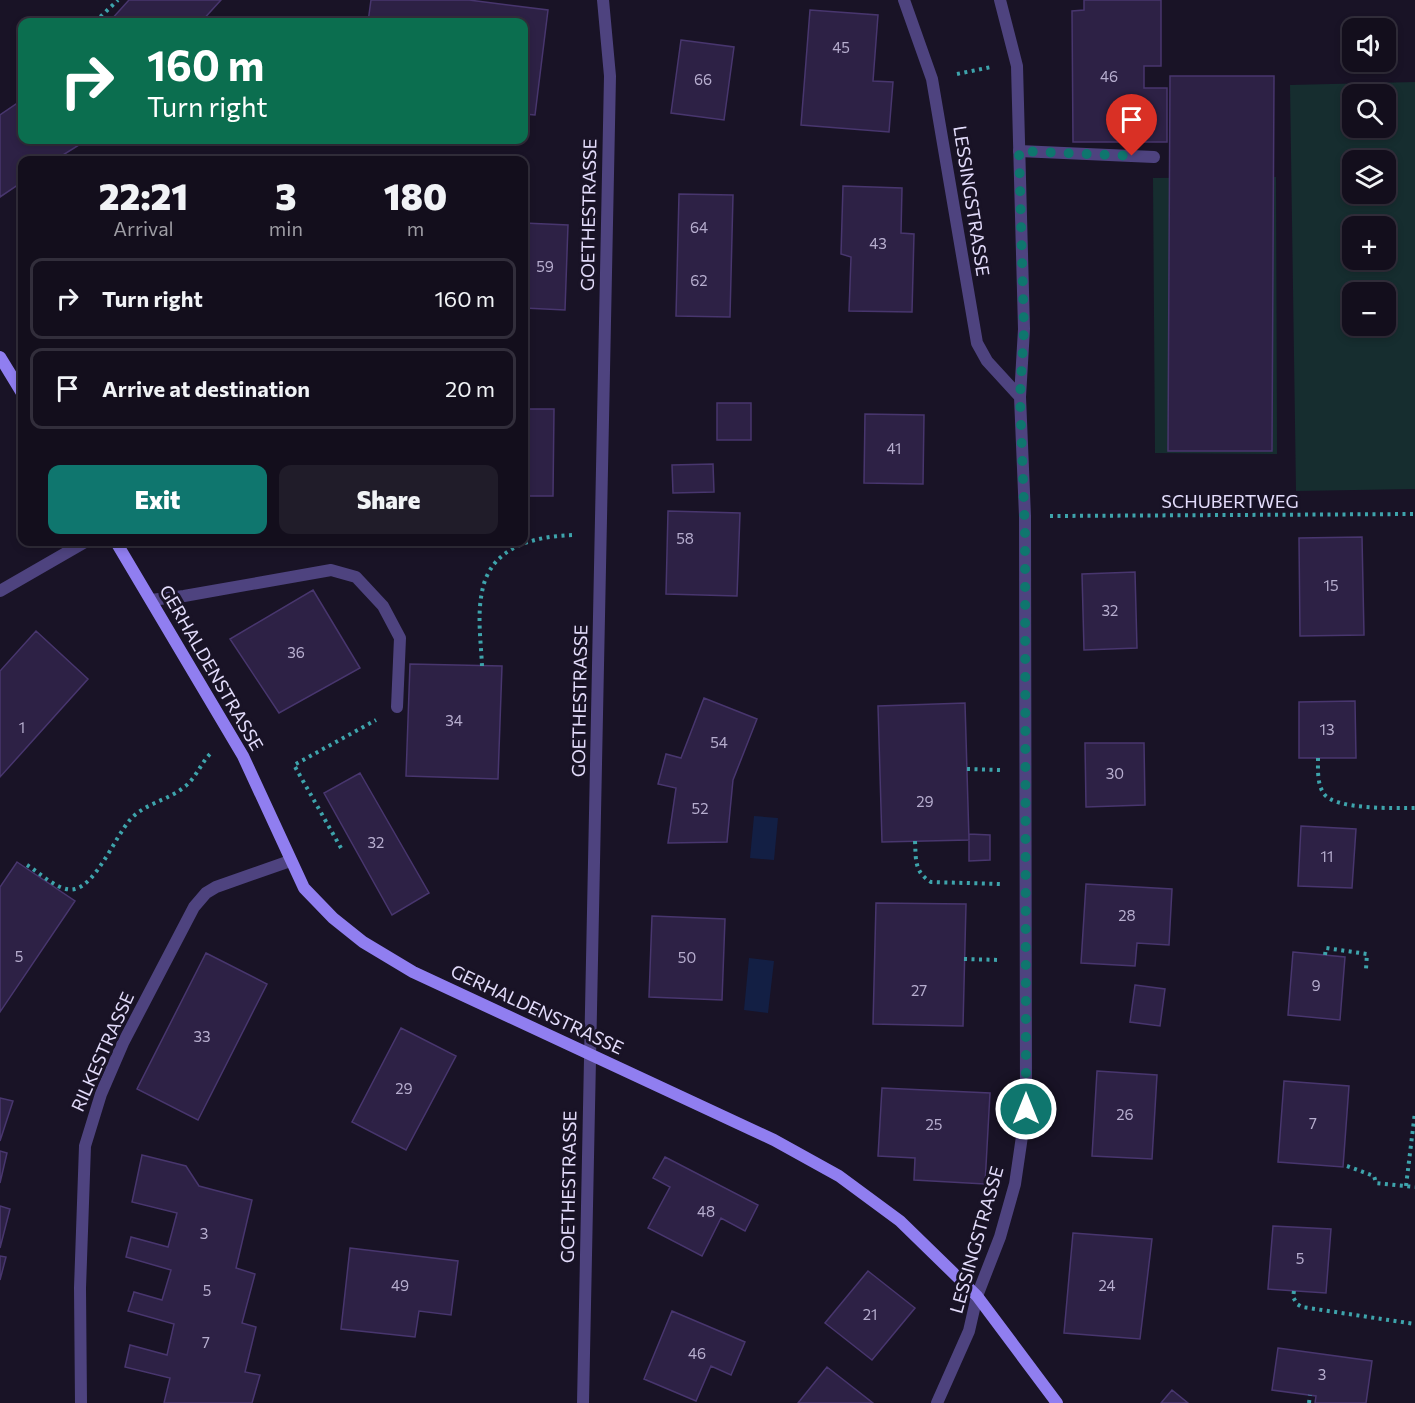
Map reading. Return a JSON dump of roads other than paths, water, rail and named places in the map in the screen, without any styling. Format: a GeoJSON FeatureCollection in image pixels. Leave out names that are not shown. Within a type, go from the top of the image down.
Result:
{"type":"FeatureCollection","features":[{"type":"Feature","properties":{"kind":"street","name":"GOETHESTRASSE"},"geometry":{"type":"LineString","coordinates":[[583,1403],[610,75],[603,0]]}},
{"type":"Feature","properties":{"kind":"street","name":"LESSINGSTRASSE"},"geometry":{"type":"LineString","coordinates":[[904,0],[932,79],[977,343],[987,361],[1020,397]]}},
{"type":"Feature","properties":{"kind":"street","name":"LESSINGSTRASSE"},"geometry":{"type":"LineString","coordinates":[[937,1403],[969,1331],[977,1296],[1000,1237],[1015,1184],[1024,1120],[1025,516],[1020,397],[1024,329],[1017,66],[1000,0]]}},
{"type":"Feature","properties":{"kind":"street"},"geometry":{"type":"LineString","coordinates":[[1019,151],[1154,157]]}},
{"type":"Feature","properties":{"kind":"street"},"geometry":{"type":"LineString","coordinates":[[0,357],[18,386]]}},
{"type":"Feature","properties":{"kind":"street"},"geometry":{"type":"LineString","coordinates":[[0,591],[78,546]]}},
{"type":"Feature","properties":{"kind":"street","name":"GERHALDENSTRASSE"},"geometry":{"type":"LineString","coordinates":[[118,546],[243,756],[304,888],[333,918],[363,942],[413,972],[774,1140],[839,1176],[900,1221],[977,1296],[1057,1403]]}},
{"type":"Feature","properties":{"kind":"street"},"geometry":{"type":"LineString","coordinates":[[151,600],[331,570],[356,577],[383,606],[400,638],[397,707]]}},
{"type":"Feature","properties":{"kind":"street","name":"RILKESTRASSE"},"geometry":{"type":"LineString","coordinates":[[81,1403],[80,1288],[85,1146],[101,1094],[123,1043],[194,907],[206,893],[216,887],[290,861]]}},
{"type":"Feature","properties":{"kind":"water"},"geometry":{"type":"Polygon","coordinates":[[[754,816],[778,818],[774,860],[750,858],[754,816]]]}},
{"type":"Feature","properties":{"kind":"water"},"geometry":{"type":"Polygon","coordinates":[[[749,958],[774,961],[768,1013],[744,1010],[749,958]]]}}]}
